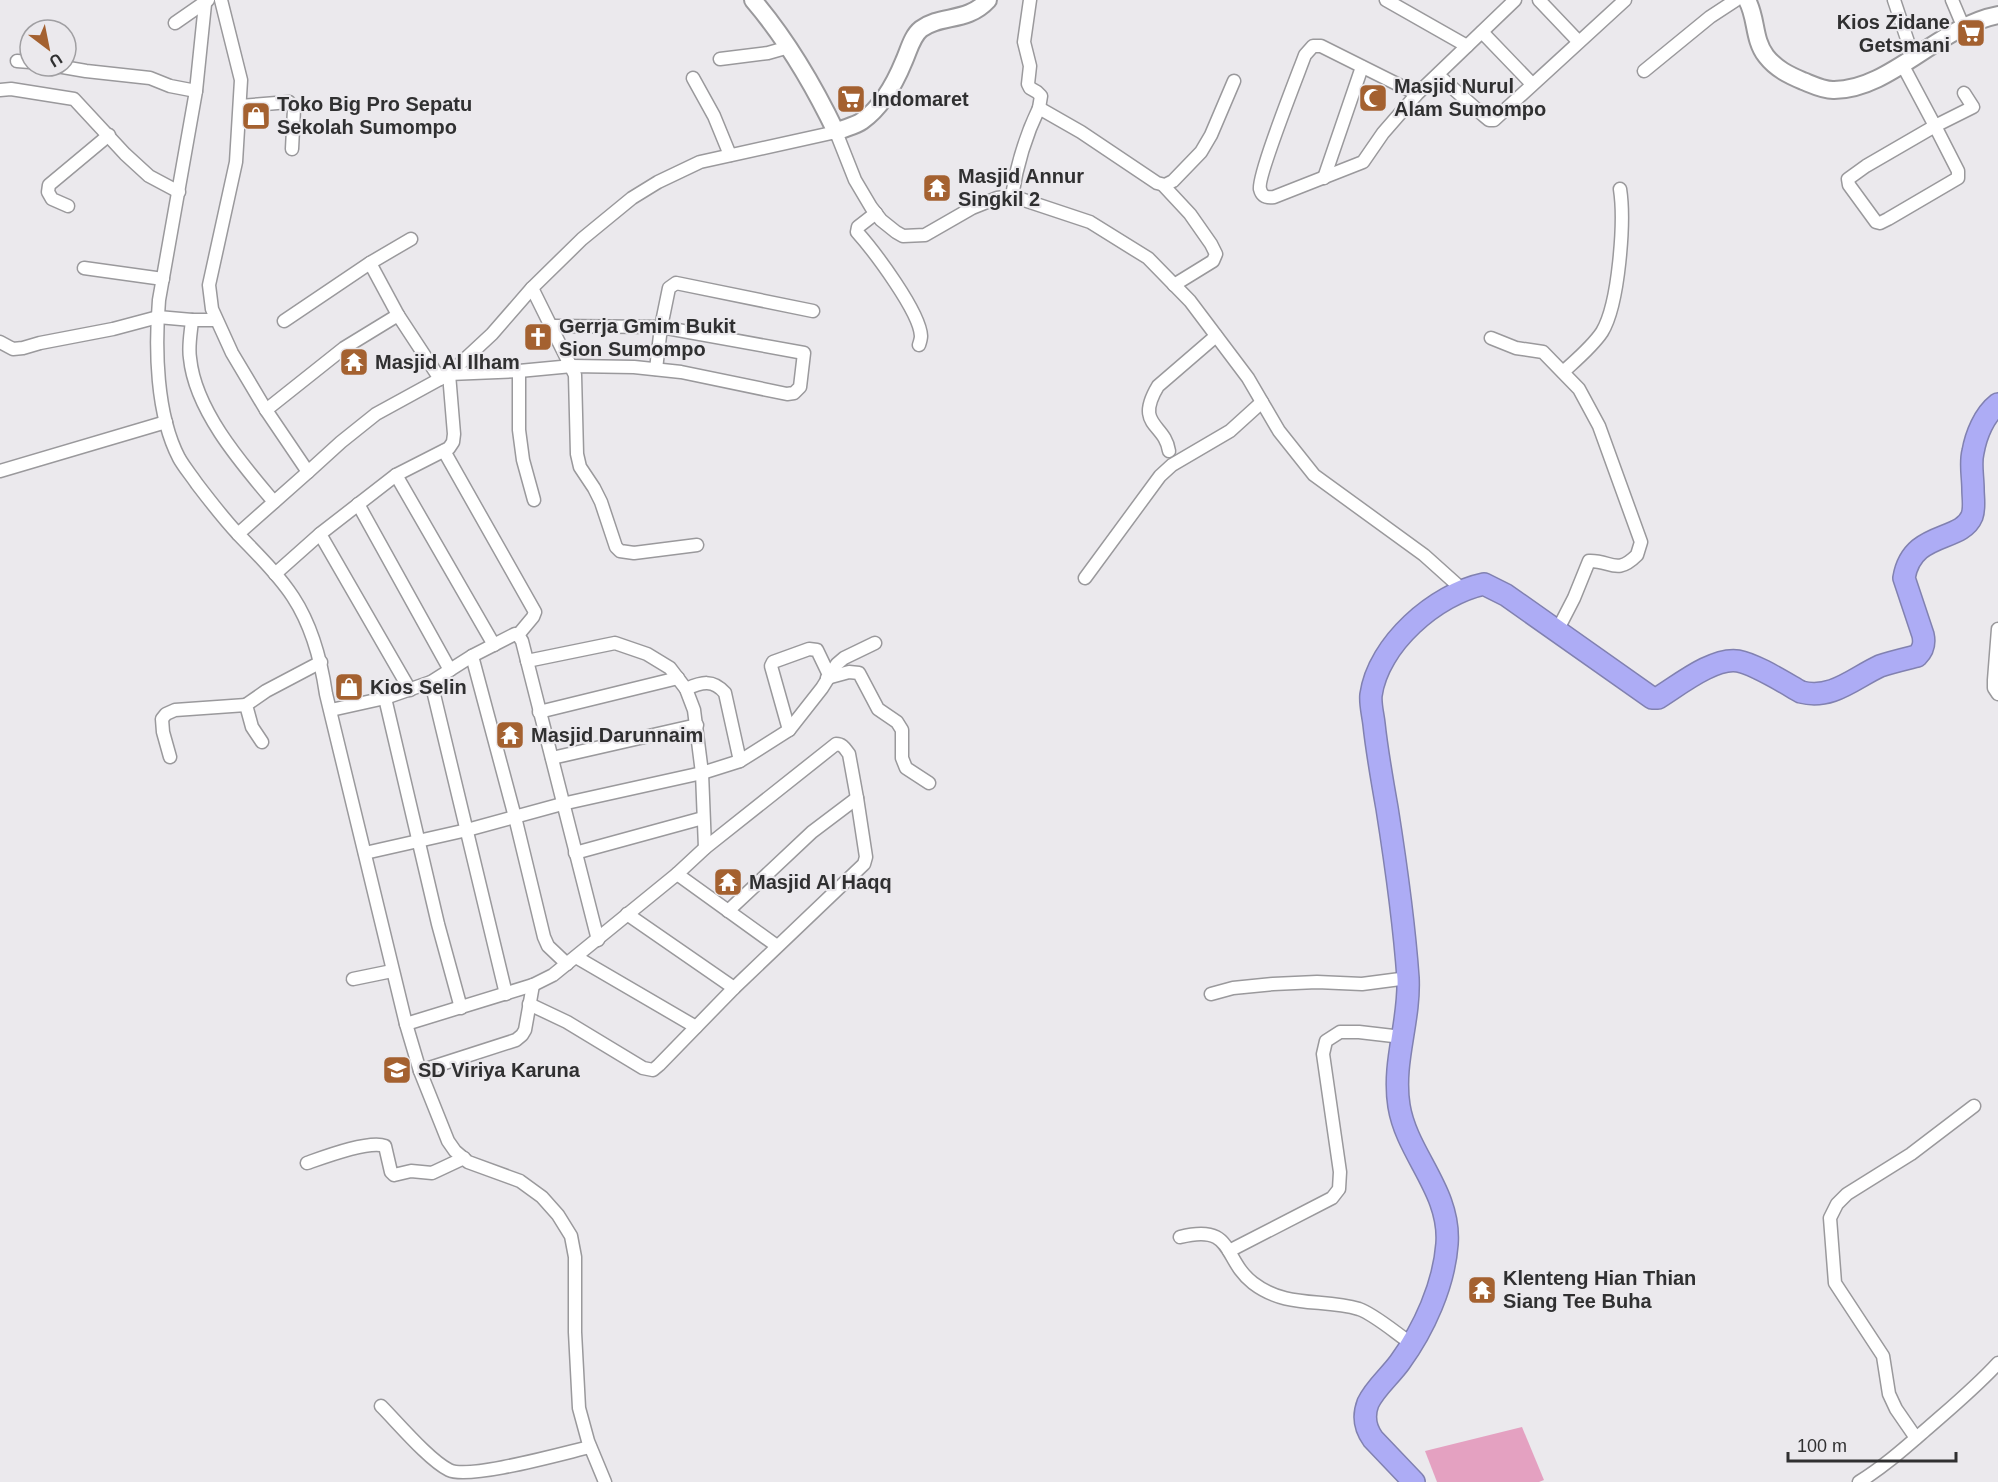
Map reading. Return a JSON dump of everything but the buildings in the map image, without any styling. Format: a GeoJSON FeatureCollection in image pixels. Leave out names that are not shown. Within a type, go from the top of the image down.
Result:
{"type":"FeatureCollection","features":[{"type":"Feature","properties":{"kind":"highway"},"geometry":{"type":"LineString","coordinates":[[1413,1482],[1373,1439],[1368,1432],[1365,1420],[1367,1405],[1371,1398],[1412,1344],[1430,1307],[1445,1256],[1447,1235],[1446,1220],[1439,1195],[1408,1136],[1399,1106],[1397,1060],[1406,1021],[1408,978],[1400,882],[1377,752],[1371,696],[1389,650],[1421,616],[1463,590],[1484,584],[1496,589],[1643,692],[1656,698],[1712,665],[1736,661],[1801,692],[1816,694],[1843,687],[1881,666],[1917,656],[1922,651],[1925,641],[1904,578],[1905,571],[1912,555],[1921,547],[1965,525],[1972,515],[1972,453],[1983,422],[1998,404]]}},
{"type":"Feature","properties":{"kind":"street"},"geometry":{"type":"LineString","coordinates":[[221,0],[241,80],[236,162],[209,285],[212,309],[232,353],[266,410],[308,472]]}},
{"type":"Feature","properties":{"kind":"street"},"geometry":{"type":"LineString","coordinates":[[753,0],[775,26],[820,99],[855,180],[876,213],[896,232],[903,236],[925,235],[972,208],[997,198],[1012,196],[1090,222],[1148,258],[1190,301],[1248,378],[1279,431],[1314,475],[1424,555],[1463,590]]}},
{"type":"Feature","properties":{"kind":"street"},"geometry":{"type":"LineString","coordinates":[[238,534],[341,442],[376,414],[444,377],[492,334],[532,288],[582,239],[632,198],[680,170],[700,162],[836,132],[861,121],[891,90],[914,38],[920,30],[927,25],[970,14],[980,9],[988,0]]}},
{"type":"Feature","properties":{"kind":"street"},"geometry":{"type":"LineString","coordinates":[[1012,196],[1023,142],[1039,108],[1041,96],[1028,84],[1030,66],[1024,42],[1030,0]]}},
{"type":"Feature","properties":{"kind":"street"},"geometry":{"type":"LineString","coordinates":[[1386,0],[1467,46]]}},
{"type":"Feature","properties":{"kind":"street"},"geometry":{"type":"LineString","coordinates":[[1417,94],[1321,46],[1313,46],[1305,55],[1259,185],[1262,194],[1266,197],[1274,197],[1363,162],[1383,133],[1417,94],[1515,0]]}},
{"type":"Feature","properties":{"kind":"street"},"geometry":{"type":"LineString","coordinates":[[1539,0],[1578,41]]}},
{"type":"Feature","properties":{"kind":"street"},"geometry":{"type":"LineString","coordinates":[[1438,75],[1489,120],[1494,120],[1625,0]]}},
{"type":"Feature","properties":{"kind":"street"},"geometry":{"type":"LineString","coordinates":[[1644,71],[1710,17],[1736,0]]}},
{"type":"Feature","properties":{"kind":"street"},"geometry":{"type":"LineString","coordinates":[[1748,0],[1752,8],[1756,36],[1764,54],[1780,70],[1820,88],[1833,90],[1865,85],[1963,26],[1982,18],[1998,15]]}},
{"type":"Feature","properties":{"kind":"street"},"geometry":{"type":"LineString","coordinates":[[1894,0],[1908,60],[1935,126],[1958,171],[1958,178],[1894,216],[1876,222],[1849,185],[1848,178],[1935,126],[1973,106],[1964,93]]}},
{"type":"Feature","properties":{"kind":"street"},"geometry":{"type":"LineString","coordinates":[[1952,0],[1963,26]]}},
{"type":"Feature","properties":{"kind":"street"},"geometry":{"type":"LineString","coordinates":[[175,23],[207,2]]}},
{"type":"Feature","properties":{"kind":"street"},"geometry":{"type":"LineString","coordinates":[[207,2],[196,91],[158,318],[160,385],[166,422],[179,459],[218,512],[275,574],[301,612],[321,663],[406,1024],[420,1071],[448,1141],[464,1158],[479,1167],[520,1181],[542,1197],[558,1215],[571,1236],[575,1257],[575,1332],[579,1408],[590,1447],[605,1482]]}},
{"type":"Feature","properties":{"kind":"street"},"geometry":{"type":"LineString","coordinates":[[1482,32],[1532,84]]}},
{"type":"Feature","properties":{"kind":"street"},"geometry":{"type":"LineString","coordinates":[[720,59],[768,53],[789,47]]}},
{"type":"Feature","properties":{"kind":"street"},"geometry":{"type":"LineString","coordinates":[[1324,178],[1362,66]]}},
{"type":"Feature","properties":{"kind":"street"},"geometry":{"type":"LineString","coordinates":[[78,70],[150,78],[170,86],[196,91]]}},
{"type":"Feature","properties":{"kind":"street"},"geometry":{"type":"LineString","coordinates":[[693,78],[714,116],[730,155]]}},
{"type":"Feature","properties":{"kind":"street"},"geometry":{"type":"LineString","coordinates":[[1163,185],[1170,183],[1201,152],[1211,135],[1234,81]]}},
{"type":"Feature","properties":{"kind":"street"},"geometry":{"type":"LineString","coordinates":[[0,90],[11,89],[74,99],[125,154],[149,176],[179,192]]}},
{"type":"Feature","properties":{"kind":"street"},"geometry":{"type":"LineString","coordinates":[[240,106],[289,102],[294,109],[292,149]]}},
{"type":"Feature","properties":{"kind":"street"},"geometry":{"type":"LineString","coordinates":[[1039,108],[1163,185],[1190,214],[1211,243],[1216,254],[1213,261],[1174,285]]}},
{"type":"Feature","properties":{"kind":"street"},"geometry":{"type":"LineString","coordinates":[[68,206],[52,199],[48,192],[49,185],[109,135]]}},
{"type":"Feature","properties":{"kind":"street"},"geometry":{"type":"LineString","coordinates":[[1563,372],[1600,334],[1608,317],[1621,249],[1623,214],[1620,189]]}},
{"type":"Feature","properties":{"kind":"street"},"geometry":{"type":"LineString","coordinates":[[876,213],[858,227],[857,232],[890,274],[914,316],[921,336],[919,345]]}},
{"type":"Feature","properties":{"kind":"street"},"geometry":{"type":"LineString","coordinates":[[284,321],[370,263],[411,239]]}},
{"type":"Feature","properties":{"kind":"street"},"geometry":{"type":"LineString","coordinates":[[275,574],[320,534],[396,475],[444,451],[453,442],[454,434],[444,377],[398,315],[370,263]]}},
{"type":"Feature","properties":{"kind":"street"},"geometry":{"type":"LineString","coordinates":[[84,268],[163,279]]}},
{"type":"Feature","properties":{"kind":"street"},"geometry":{"type":"LineString","coordinates":[[656,369],[669,288],[676,283],[813,311]]}},
{"type":"Feature","properties":{"kind":"street"},"geometry":{"type":"LineString","coordinates":[[532,288],[572,366],[576,382],[577,454],[580,467],[601,502],[616,547],[620,551],[634,553],[697,545]]}},
{"type":"Feature","properties":{"kind":"street"},"geometry":{"type":"LineString","coordinates":[[266,410],[344,348],[398,315]]}},
{"type":"Feature","properties":{"kind":"street"},"geometry":{"type":"LineString","coordinates":[[0,342],[13,349],[23,348],[40,342],[113,329],[158,318],[216,320]]}},
{"type":"Feature","properties":{"kind":"street"},"geometry":{"type":"LineString","coordinates":[[192,320],[189,356],[200,396],[231,450],[274,502]]}},
{"type":"Feature","properties":{"kind":"street"},"geometry":{"type":"LineString","coordinates":[[444,377],[572,366],[656,369],[787,394],[794,393],[800,387],[804,352],[661,327],[552,326]]}},
{"type":"Feature","properties":{"kind":"street"},"geometry":{"type":"LineString","coordinates":[[1169,451],[1150,420],[1153,396],[1158,386],[1216,336]]}},
{"type":"Feature","properties":{"kind":"street"},"geometry":{"type":"LineString","coordinates":[[1491,338],[1516,348],[1543,352],[1579,389],[1595,416],[1641,544],[1635,557],[1620,566],[1589,561],[1575,598],[1557,631]]}},
{"type":"Feature","properties":{"kind":"street"},"geometry":{"type":"LineString","coordinates":[[519,371],[519,430],[523,460],[534,500]]}},
{"type":"Feature","properties":{"kind":"street"},"geometry":{"type":"LineString","coordinates":[[1085,578],[1160,476],[1172,465],[1230,431],[1262,402]]}},
{"type":"Feature","properties":{"kind":"street"},"geometry":{"type":"LineString","coordinates":[[0,471],[166,422]]}},
{"type":"Feature","properties":{"kind":"street"},"geometry":{"type":"LineString","coordinates":[[331,710],[385,698],[431,682],[472,656],[515,634],[518,635],[533,617],[535,612],[444,451]]}},
{"type":"Feature","properties":{"kind":"street"},"geometry":{"type":"LineString","coordinates":[[396,475],[494,645]]}},
{"type":"Feature","properties":{"kind":"street"},"geometry":{"type":"LineString","coordinates":[[358,504],[450,670]]}},
{"type":"Feature","properties":{"kind":"street"},"geometry":{"type":"LineString","coordinates":[[320,534],[410,690]]}},
{"type":"Feature","properties":{"kind":"street"},"geometry":{"type":"LineString","coordinates":[[1998,629],[1994,680],[1994,688],[1998,694]]}},
{"type":"Feature","properties":{"kind":"street"},"geometry":{"type":"LineString","coordinates":[[518,635],[522,641],[598,940]]}},
{"type":"Feature","properties":{"kind":"street"},"geometry":{"type":"LineString","coordinates":[[526,661],[615,643],[659,660],[678,678],[686,689],[697,725],[702,773],[705,848]]}},
{"type":"Feature","properties":{"kind":"street"},"geometry":{"type":"LineString","coordinates":[[365,853],[467,830],[562,804],[702,773],[740,761],[789,730],[804,713],[837,664],[844,658],[875,643]]}},
{"type":"Feature","properties":{"kind":"street"},"geometry":{"type":"LineString","coordinates":[[789,730],[771,666],[773,663],[809,649],[817,650],[828,677]]}},
{"type":"Feature","properties":{"kind":"street"},"geometry":{"type":"LineString","coordinates":[[472,656],[548,946],[696,1027]]}},
{"type":"Feature","properties":{"kind":"street"},"geometry":{"type":"LineString","coordinates":[[170,757],[163,732],[162,719],[166,714],[175,710],[246,705],[266,691],[321,663]]}},
{"type":"Feature","properties":{"kind":"street"},"geometry":{"type":"LineString","coordinates":[[828,677],[849,672],[860,673],[878,709],[897,722],[902,730],[902,758],[906,768],[929,783]]}},
{"type":"Feature","properties":{"kind":"street"},"geometry":{"type":"LineString","coordinates":[[539,712],[678,678]]}},
{"type":"Feature","properties":{"kind":"street"},"geometry":{"type":"LineString","coordinates":[[431,682],[506,994]]}},
{"type":"Feature","properties":{"kind":"street"},"geometry":{"type":"LineString","coordinates":[[686,689],[697,684],[711,682],[725,693],[740,761]]}},
{"type":"Feature","properties":{"kind":"street"},"geometry":{"type":"LineString","coordinates":[[385,698],[438,924],[461,1008]]}},
{"type":"Feature","properties":{"kind":"street"},"geometry":{"type":"LineString","coordinates":[[246,705],[252,727],[262,742]]}},
{"type":"Feature","properties":{"kind":"street"},"geometry":{"type":"LineString","coordinates":[[552,758],[697,725]]}},
{"type":"Feature","properties":{"kind":"street"},"geometry":{"type":"LineString","coordinates":[[406,1024],[533,986],[553,975],[677,874],[705,848],[836,744],[843,746],[849,754],[857,798],[866,857],[864,864],[734,988],[659,1065],[648,1070],[567,1022],[529,1004]]}},
{"type":"Feature","properties":{"kind":"street"},"geometry":{"type":"LineString","coordinates":[[728,911],[812,832],[857,798]]}},
{"type":"Feature","properties":{"kind":"street"},"geometry":{"type":"LineString","coordinates":[[575,853],[704,818]]}},
{"type":"Feature","properties":{"kind":"street"},"geometry":{"type":"LineString","coordinates":[[677,874],[777,946]]}},
{"type":"Feature","properties":{"kind":"street"},"geometry":{"type":"LineString","coordinates":[[627,914],[734,988]]}},
{"type":"Feature","properties":{"kind":"street"},"geometry":{"type":"LineString","coordinates":[[353,979],[392,971]]}},
{"type":"Feature","properties":{"kind":"street"},"geometry":{"type":"LineString","coordinates":[[1211,994],[1233,988],[1272,984],[1317,982],[1362,984],[1408,978]]}},
{"type":"Feature","properties":{"kind":"street"},"geometry":{"type":"LineString","coordinates":[[420,1071],[516,1040],[525,1030],[533,986]]}},
{"type":"Feature","properties":{"kind":"street"},"geometry":{"type":"LineString","coordinates":[[1229,1251],[1332,1198],[1339,1189],[1340,1172],[1323,1054],[1326,1041],[1340,1032],[1402,1037]]}},
{"type":"Feature","properties":{"kind":"street"},"geometry":{"type":"LineString","coordinates":[[1916,1438],[1896,1409],[1889,1394],[1883,1356],[1835,1283],[1830,1218],[1837,1204],[1847,1194],[1911,1154],[1974,1107]]}},
{"type":"Feature","properties":{"kind":"street"},"geometry":{"type":"LineString","coordinates":[[307,1163],[339,1152],[379,1144],[386,1146],[391,1172],[394,1175],[411,1171],[432,1173],[464,1158]]}},
{"type":"Feature","properties":{"kind":"street"},"geometry":{"type":"LineString","coordinates":[[1180,1237],[1196,1233],[1216,1236],[1253,1283],[1270,1293],[1294,1301],[1360,1310],[1371,1315],[1412,1344]]}},
{"type":"Feature","properties":{"kind":"street"},"geometry":{"type":"LineString","coordinates":[[1859,1482],[1916,1438],[1978,1384],[1998,1363]]}},
{"type":"Feature","properties":{"kind":"street"},"geometry":{"type":"LineString","coordinates":[[381,1406],[434,1458],[449,1470],[461,1473],[482,1471],[590,1447]]}},
{"type":"Feature","properties":{"kind":"shaded area"},"geometry":{"type":"Polygon","coordinates":[[[1522,1427],[1544,1480],[1539,1482],[1437,1482],[1425,1451],[1522,1427]]]}},
{"type":"Feature","properties":{"kind":"place","name":"Kios Zidane Getsmani"},"geometry":{"type":"Point","coordinates":[1971,33]}},
{"type":"Feature","properties":{"kind":"place","name":"Masjid Nurul Alam Sumompo"},"geometry":{"type":"Point","coordinates":[1373,98]}},
{"type":"Feature","properties":{"kind":"place","name":"Indomaret"},"geometry":{"type":"Point","coordinates":[851,99]}},
{"type":"Feature","properties":{"kind":"place","name":"Toko Big Pro Sepatu Sekolah Sumompo"},"geometry":{"type":"Point","coordinates":[256,116]}},
{"type":"Feature","properties":{"kind":"place","name":"Masjid Annur Singkil 2"},"geometry":{"type":"Point","coordinates":[937,188]}},
{"type":"Feature","properties":{"kind":"place","name":"Gerrja Gmim Bukit Sion Sumompo"},"geometry":{"type":"Point","coordinates":[538,337]}},
{"type":"Feature","properties":{"kind":"place","name":"Masjid Al Ilham"},"geometry":{"type":"Point","coordinates":[354,362]}},
{"type":"Feature","properties":{"kind":"place","name":"Kios Selin"},"geometry":{"type":"Point","coordinates":[349,687]}},
{"type":"Feature","properties":{"kind":"place","name":"Masjid Darunnaim"},"geometry":{"type":"Point","coordinates":[510,735]}},
{"type":"Feature","properties":{"kind":"place","name":"Masjid Al Haqq"},"geometry":{"type":"Point","coordinates":[728,882]}},
{"type":"Feature","properties":{"kind":"place","name":"SD Viriya Karuna"},"geometry":{"type":"Point","coordinates":[397,1070]}},
{"type":"Feature","properties":{"kind":"place","name":"Klenteng Hian Thian Siang Tee Buha"},"geometry":{"type":"Point","coordinates":[1482,1290]}}]}
